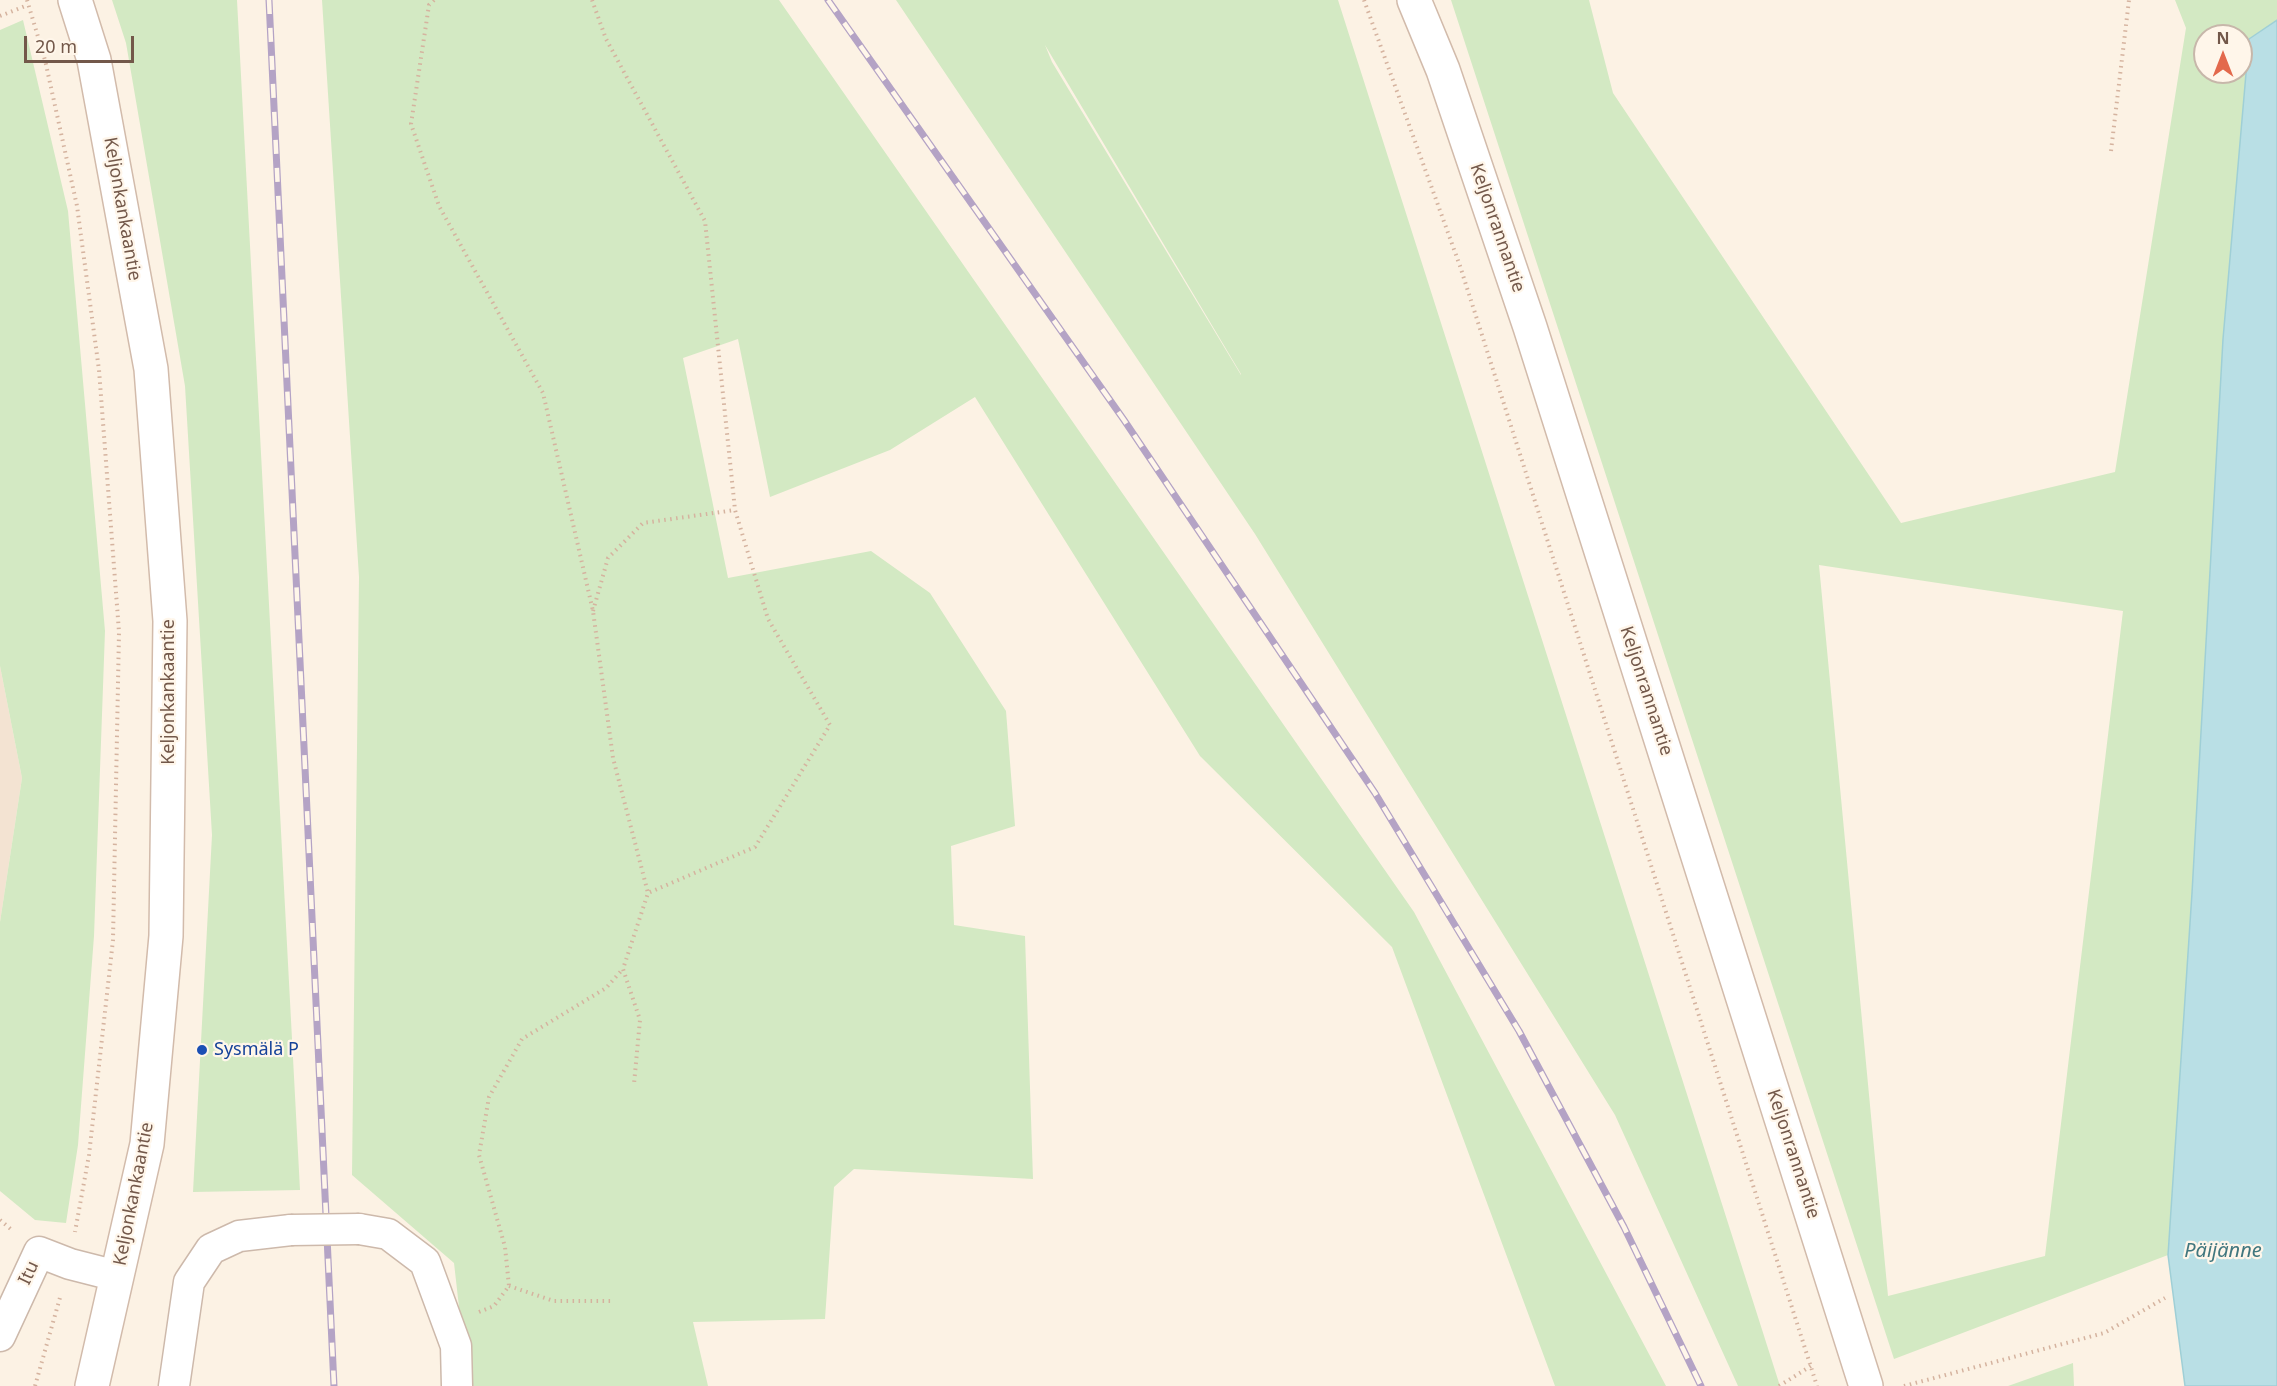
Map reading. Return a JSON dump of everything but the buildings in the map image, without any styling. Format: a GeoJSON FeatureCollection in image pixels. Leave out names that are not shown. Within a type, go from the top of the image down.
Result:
{"type":"FeatureCollection","features":[{"type":"Feature","properties":{"kind":"street","name":"Keljonkankaantie"},"geometry":{"type":"LineString","coordinates":[[75,0],[94,60],[151,369],[170,621],[166,936],[147,1144],[92,1386]]}},
{"type":"Feature","properties":{"kind":"street","name":"Keljonrannantie"},"geometry":{"type":"LineString","coordinates":[[1414,0],[1443,70],[1530,327],[1866,1386]]}},
{"type":"Feature","properties":{"kind":"street"},"geometry":{"type":"LineString","coordinates":[[174,1386],[189,1282],[211,1249],[240,1236],[291,1230],[359,1229],[388,1234],[425,1262],[456,1346],[457,1386]]}},
{"type":"Feature","properties":{"kind":"street","name":"Itu"},"geometry":{"type":"LineString","coordinates":[[0,1336],[39,1252],[70,1264],[117,1276]]}},
{"type":"Feature","properties":{"kind":"path"},"geometry":{"type":"LineString","coordinates":[[434,0],[429,4],[411,124],[439,206],[543,393],[593,611],[613,758],[648,893],[623,969],[606,988],[522,1039],[489,1096],[479,1155],[505,1247],[509,1286],[494,1306],[448,1324]]}},
{"type":"Feature","properties":{"kind":"path"},"geometry":{"type":"LineString","coordinates":[[592,0],[606,39],[705,221],[735,510],[768,619],[830,725],[755,847],[648,893]]}},
{"type":"Feature","properties":{"kind":"path"},"geometry":{"type":"LineString","coordinates":[[1364,0],[1460,267],[1817,1386]]}},
{"type":"Feature","properties":{"kind":"path"},"geometry":{"type":"LineString","coordinates":[[2111,151],[2128,0]]}},
{"type":"Feature","properties":{"kind":"path"},"geometry":{"type":"LineString","coordinates":[[0,16],[27,2],[45,60],[77,206],[99,370],[119,632],[113,940],[88,1155],[70,1264],[35,1386]]}},
{"type":"Feature","properties":{"kind":"path"},"geometry":{"type":"LineString","coordinates":[[593,611],[608,558],[643,523],[735,510]]}},
{"type":"Feature","properties":{"kind":"path"},"geometry":{"type":"LineString","coordinates":[[623,969],[640,1020],[634,1084]]}},
{"type":"Feature","properties":{"kind":"path"},"geometry":{"type":"LineString","coordinates":[[509,1286],[554,1301],[611,1301]]}},
{"type":"Feature","properties":{"kind":"path"},"geometry":{"type":"LineString","coordinates":[[1904,1386],[2104,1333],[2165,1298]]}},
{"type":"Feature","properties":{"kind":"path"},"geometry":{"type":"LineString","coordinates":[[1779,1386],[1811,1366]]}},
{"type":"Feature","properties":{"kind":"shaded area"},"geometry":{"type":"Polygon","coordinates":[[[0,666],[22,778],[0,922],[0,666]]]}},
{"type":"Feature","properties":{"kind":"green space"},"geometry":{"type":"Polygon","coordinates":[[[112,0],[237,0],[300,1190],[193,1192],[212,835],[185,386],[126,43],[112,0]]]}},
{"type":"Feature","properties":{"kind":"green space"},"geometry":{"type":"Polygon","coordinates":[[[322,0],[779,0],[1414,912],[1666,1386],[1555,1386],[1392,947],[1200,756],[975,397],[890,450],[770,497],[738,339],[683,358],[728,578],[871,551],[930,593],[1006,711],[1015,826],[951,846],[954,925],[1025,936],[1033,1179],[854,1169],[834,1187],[825,1319],[693,1322],[708,1386],[468,1386],[454,1263],[352,1175],[359,577],[322,0]]]}},
{"type":"Feature","properties":{"kind":"green space"},"geometry":{"type":"Polygon","coordinates":[[[896,0],[1338,0],[1780,1386],[1738,1386],[1615,1115],[1255,534],[896,0]],[[1045,45],[1052,62],[1241,374],[1045,45]]]}},
{"type":"Feature","properties":{"kind":"green space"},"geometry":{"type":"Polygon","coordinates":[[[1451,0],[1589,0],[1613,93],[1901,523],[2115,472],[2186,28],[2175,0],[2277,0],[2277,20],[2253,36],[2253,24],[2193,24],[2193,84],[2246,84],[2168,1255],[1894,1359],[1451,0]],[[1819,565],[1888,1296],[2045,1256],[2123,611],[1819,565]]]}},
{"type":"Feature","properties":{"kind":"green space"},"geometry":{"type":"Polygon","coordinates":[[[23,20],[68,211],[105,631],[94,936],[78,1145],[66,1223],[35,1220],[0,1191],[0,922],[22,778],[0,666],[0,30],[23,20]]]}},
{"type":"Feature","properties":{"kind":"green space"},"geometry":{"type":"Polygon","coordinates":[[[2073,1363],[2074,1386],[2008,1386],[2073,1363]]]}},
{"type":"Feature","properties":{"kind":"water","name":"Päijänne"},"geometry":{"type":"Polygon","coordinates":[[[2277,20],[2277,1386],[2185,1386],[2168,1255],[2192,893],[2223,339],[2245,84],[2253,84],[2253,36],[2277,20]]]}},
{"type":"Feature","properties":{"kind":"railway"},"geometry":{"type":"LineString","coordinates":[[269,0],[334,1386]]}},
{"type":"Feature","properties":{"kind":"railway"},"geometry":{"type":"LineString","coordinates":[[828,0],[1124,420],[1375,793],[1519,1031],[1624,1227],[1701,1386]]}},
{"type":"Feature","properties":{"kind":"place","name":"Sysmälä P"},"geometry":{"type":"Point","coordinates":[202,1050]}}]}
